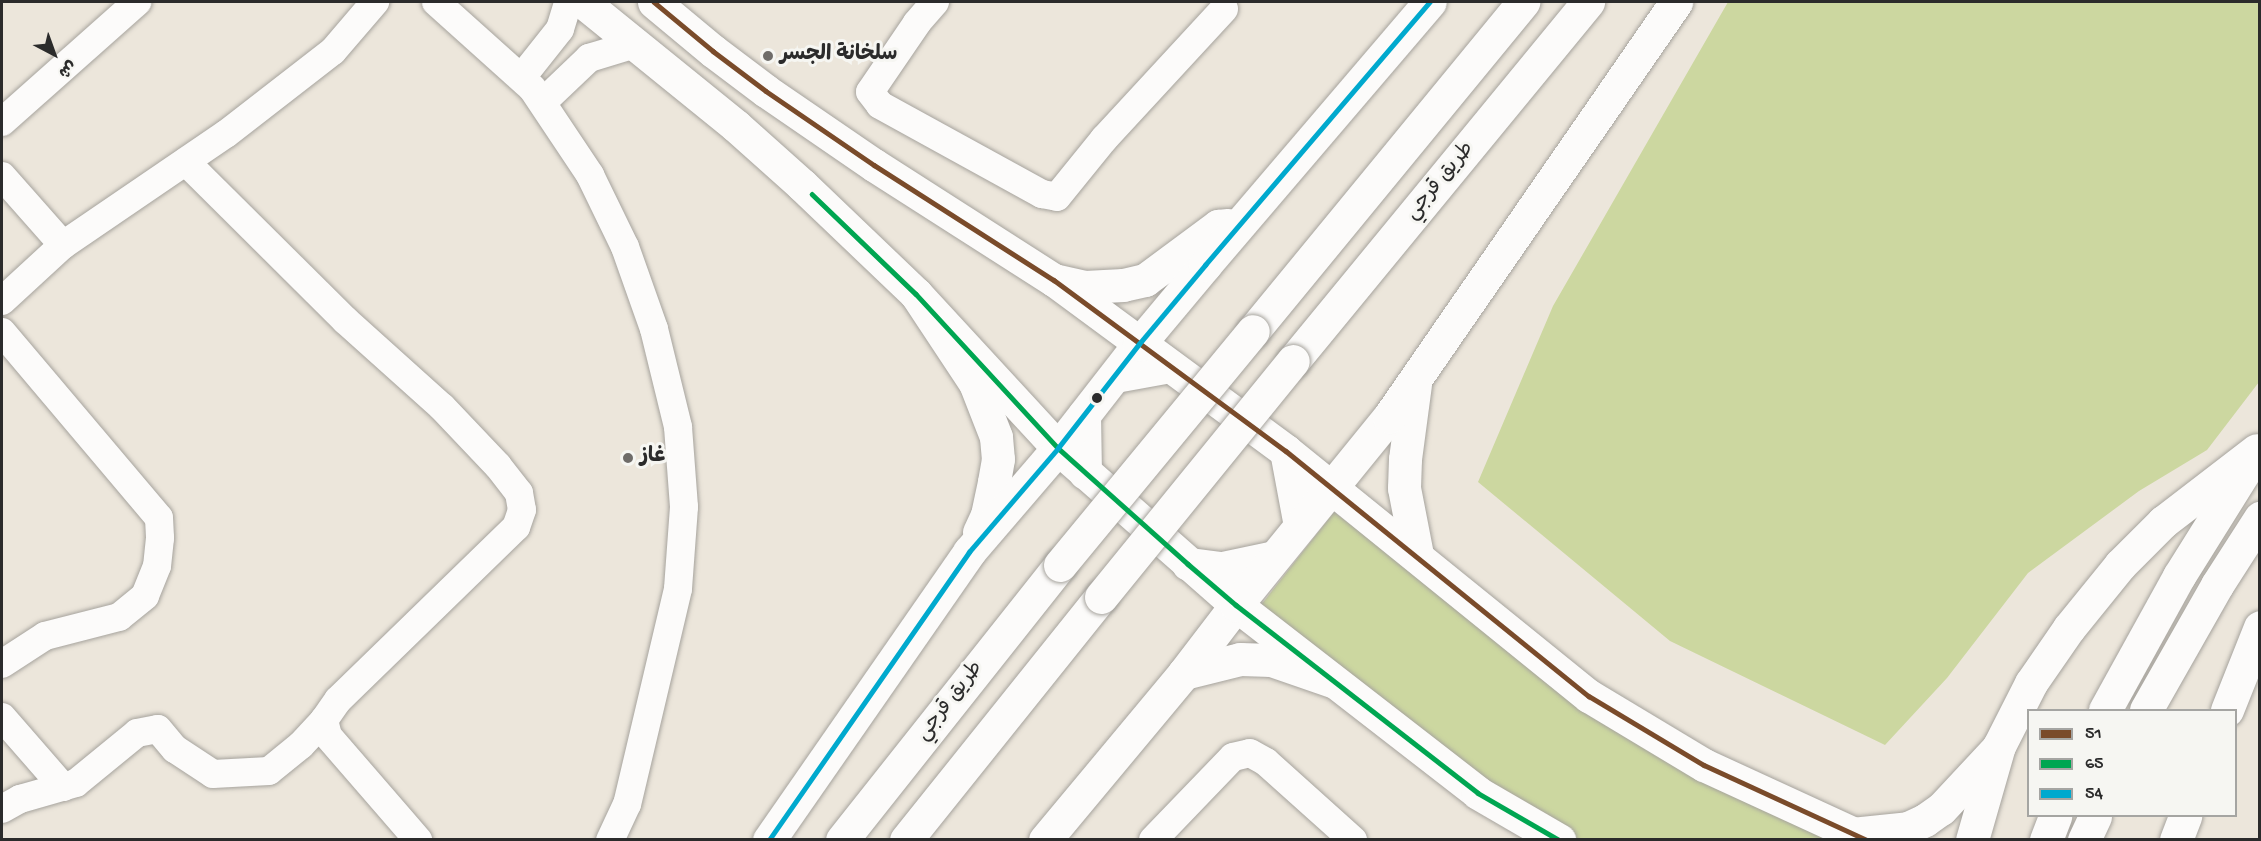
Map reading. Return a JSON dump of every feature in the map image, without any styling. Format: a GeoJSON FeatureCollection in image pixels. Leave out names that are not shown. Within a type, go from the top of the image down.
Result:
{"type":"FeatureCollection","features":[{"type":"Feature","properties":{"kind":"main road"},"geometry":{"type":"LineString","coordinates":[[583,2],[736,126],[802,185],[916,294],[1058,448],[1188,564],[1332,681],[1478,793],[1559,840]]}},
{"type":"Feature","properties":{"kind":"main road"},"geometry":{"type":"LineString","coordinates":[[654,2],[713,51],[832,137],[1054,280],[1286,451],[1589,696],[1704,765],[1860,837],[1908,828],[1925,820],[1941,809],[1999,746]]}},
{"type":"Feature","properties":{"kind":"main road"},"geometry":{"type":"LineString","coordinates":[[688,2],[713,51]]}},
{"type":"Feature","properties":{"kind":"main road"},"geometry":{"type":"LineString","coordinates":[[769,840],[969,552],[1058,448],[1139,344],[1430,2]]}},
{"type":"Feature","properties":{"kind":"main road","name":"طريق قرجي"},"geometry":{"type":"LineString","coordinates":[[842,840],[1060,565],[1523,2]]}},
{"type":"Feature","properties":{"kind":"main road","name":"طريق قرجي"},"geometry":{"type":"LineString","coordinates":[[906,840],[1293,361],[1588,2]]}},
{"type":"Feature","properties":{"kind":"main road"},"geometry":{"type":"LineString","coordinates":[[1046,840],[1184,673],[1274,556],[1389,417],[1676,2]]}},
{"type":"Feature","properties":{"kind":"main road"},"geometry":{"type":"LineString","coordinates":[[1054,280],[1085,287],[1123,285],[1145,280],[1218,226],[1242,223]]}},
{"type":"Feature","properties":{"kind":"main road"},"geometry":{"type":"LineString","coordinates":[[916,294],[975,383],[996,437],[998,459],[987,515],[969,552]]}},
{"type":"Feature","properties":{"kind":"main road"},"geometry":{"type":"LineString","coordinates":[[1115,376],[1170,366]]}},
{"type":"Feature","properties":{"kind":"main road"},"geometry":{"type":"LineString","coordinates":[[1415,381],[1404,459],[1404,488],[1417,555]]}},
{"type":"Feature","properties":{"kind":"main road"},"geometry":{"type":"LineString","coordinates":[[1084,415],[1085,473]]}},
{"type":"Feature","properties":{"kind":"main road"},"geometry":{"type":"LineString","coordinates":[[2106,709],[2180,576],[2258,449]]}},
{"type":"Feature","properties":{"kind":"main road"},"geometry":{"type":"LineString","coordinates":[[1972,840],[1999,746],[2031,683],[2069,628],[2120,565],[2163,522],[2258,449]]}},
{"type":"Feature","properties":{"kind":"main road"},"geometry":{"type":"LineString","coordinates":[[1286,451],[1300,526]]}},
{"type":"Feature","properties":{"kind":"main road"},"geometry":{"type":"LineString","coordinates":[[2147,709],[2217,585],[2259,518]]}},
{"type":"Feature","properties":{"kind":"main road"},"geometry":{"type":"LineString","coordinates":[[1188,564],[1223,568],[1274,556]]}},
{"type":"Feature","properties":{"kind":"main road"},"geometry":{"type":"LineString","coordinates":[[2228,709],[2259,627]]}},
{"type":"Feature","properties":{"kind":"main road"},"geometry":{"type":"LineString","coordinates":[[1184,673],[1240,659],[1271,660],[1332,681]]}},
{"type":"Feature","properties":{"kind":"main road"},"geometry":{"type":"LineString","coordinates":[[2046,840],[2055,817]]}},
{"type":"Feature","properties":{"kind":"main road"},"geometry":{"type":"LineString","coordinates":[[2176,840],[2185,817]]}},
{"type":"Feature","properties":{"kind":"main road"},"geometry":{"type":"LineString","coordinates":[[2190,840],[2191,817]]}},
{"type":"Feature","properties":{"kind":"street"},"geometry":{"type":"LineString","coordinates":[[2,122],[137,2]]}},
{"type":"Feature","properties":{"kind":"street"},"geometry":{"type":"LineString","coordinates":[[2,301],[63,245],[186,162],[333,51],[375,2]]}},
{"type":"Feature","properties":{"kind":"street"},"geometry":{"type":"LineString","coordinates":[[436,2],[522,76],[543,102],[590,175],[625,247],[654,329],[678,427],[684,507],[678,589],[627,804],[610,840]]}},
{"type":"Feature","properties":{"kind":"street"},"geometry":{"type":"LineString","coordinates":[[522,76],[560,28],[568,2]]}},
{"type":"Feature","properties":{"kind":"street"},"geometry":{"type":"LineString","coordinates":[[935,2],[917,23],[870,92],[880,105],[1042,194],[1057,197],[1221,4]]}},
{"type":"Feature","properties":{"kind":"street"},"geometry":{"type":"LineString","coordinates":[[543,102],[589,58],[635,44]]}},
{"type":"Feature","properties":{"kind":"street"},"geometry":{"type":"LineString","coordinates":[[2,809],[20,799],[76,783],[137,733],[158,729],[175,750],[213,774],[268,771],[302,745],[338,700],[516,526],[520,519],[522,501],[519,493],[498,466],[442,407],[345,320],[186,162]]}},
{"type":"Feature","properties":{"kind":"street"},"geometry":{"type":"LineString","coordinates":[[2,176],[63,245]]}},
{"type":"Feature","properties":{"kind":"street"},"geometry":{"type":"LineString","coordinates":[[2,332],[159,518],[160,538],[157,566],[145,596],[119,617],[45,636],[2,664]]}},
{"type":"Feature","properties":{"kind":"street"},"geometry":{"type":"LineString","coordinates":[[2,717],[63,787]]}},
{"type":"Feature","properties":{"kind":"street"},"geometry":{"type":"LineString","coordinates":[[324,720],[328,736],[417,840]]}},
{"type":"Feature","properties":{"kind":"street"},"geometry":{"type":"LineString","coordinates":[[1153,840],[1233,757],[1250,753],[1266,762],[1353,840]]}},
{"type":"Feature","properties":{"kind":"green space"},"geometry":{"type":"Polygon","coordinates":[[[1728,2],[2259,2],[2259,382],[2207,450],[2139,491],[2028,573],[1947,678],[1885,745],[1670,641],[1478,482],[1553,306],[1728,2]]]}},
{"type":"Feature","properties":{"kind":"green space"},"geometry":{"type":"Polygon","coordinates":[[[1334,512],[1607,722],[1843,839],[1570,839],[1544,825],[1261,605],[1334,512]]]}},
{"type":"Feature","properties":{"kind":"transit line","name":"51"},"geometry":{"type":"LineString","coordinates":[[654,2],[766,91],[874,165],[1054,280],[1286,451],[1589,696],[1704,765],[1867,840]]}},
{"type":"Feature","properties":{"kind":"transit line","name":"54"},"geometry":{"type":"LineString","coordinates":[[769,840],[969,552],[1058,448],[1139,344],[1205,265],[1430,2]]}},
{"type":"Feature","properties":{"kind":"transit line","name":"65"},"geometry":{"type":"LineString","coordinates":[[812,194],[916,294],[1058,448],[1188,564],[1236,605],[1478,793],[1559,840]]}},
{"type":"Feature","properties":{"kind":"place","name":"سلخانة الجسر"},"geometry":{"type":"Point","coordinates":[768,56]}},
{"type":"Feature","properties":{"kind":"place","name":"غاز"},"geometry":{"type":"Point","coordinates":[628,458]}}]}
